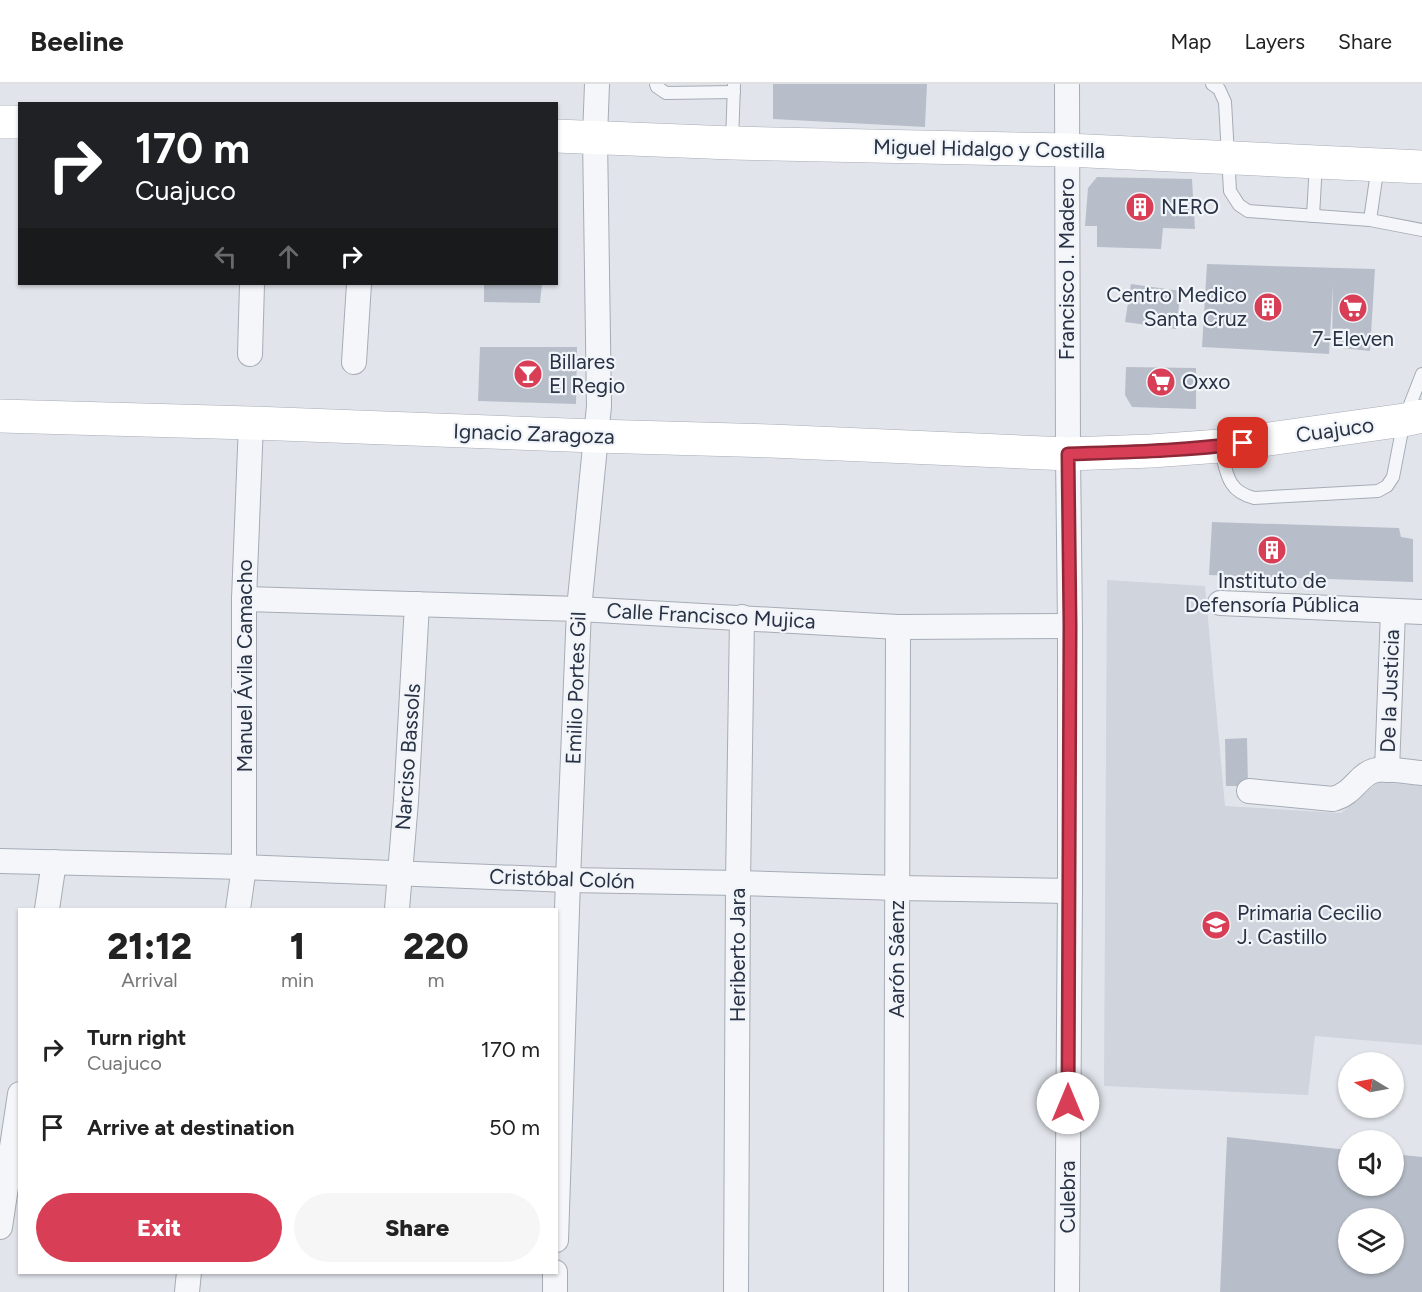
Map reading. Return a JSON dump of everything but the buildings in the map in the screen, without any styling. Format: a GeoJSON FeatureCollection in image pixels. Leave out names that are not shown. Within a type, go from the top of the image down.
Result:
{"type":"FeatureCollection","features":[{"type":"Feature","properties":{"kind":"main road"},"geometry":{"type":"LineString","coordinates":[[0,122],[18,122]]}},
{"type":"Feature","properties":{"kind":"main road","name":"Miguel Hidalgo y Costilla"},"geometry":{"type":"LineString","coordinates":[[558,136],[732,143],[1067,150],[1422,167]]}},
{"type":"Feature","properties":{"kind":"main road","name":"Ignacio Zaragoza"},"geometry":{"type":"LineString","coordinates":[[0,416],[251,423],[1068,454]]}},
{"type":"Feature","properties":{"kind":"main road","name":"Cuajuco"},"geometry":{"type":"LineString","coordinates":[[1068,454],[1220,446],[1413,418]]}},
{"type":"Feature","properties":{"kind":"street","name":"Emilio Portes Gil"},"geometry":{"type":"LineString","coordinates":[[558,1166],[579,609],[599,406],[595,137],[597,84]]}},
{"type":"Feature","properties":{"kind":"street","name":"Francisco I. Madero"},"geometry":{"type":"LineString","coordinates":[[1067,84],[1068,454]]}},
{"type":"Feature","properties":{"kind":"street"},"geometry":{"type":"LineString","coordinates":[[250,354],[252,285]]}},
{"type":"Feature","properties":{"kind":"street"},"geometry":{"type":"LineString","coordinates":[[354,362],[358,285]]}},
{"type":"Feature","properties":{"kind":"street","name":"Manuel Ávila Camacho"},"geometry":{"type":"LineString","coordinates":[[238,908],[244,867],[244,599],[251,423]]}},
{"type":"Feature","properties":{"kind":"street","name":"Culebra"},"geometry":{"type":"LineString","coordinates":[[1067,1292],[1070,891],[1068,454]]}},
{"type":"Feature","properties":{"kind":"street","name":"Calle Francisco Mujica"},"geometry":{"type":"LineString","coordinates":[[244,599],[579,609],[898,627],[1070,626]]}},
{"type":"Feature","properties":{"kind":"street"},"geometry":{"type":"LineString","coordinates":[[1220,603],[1422,612]]}},
{"type":"Feature","properties":{"kind":"street","name":"Narciso Bassols"},"geometry":{"type":"LineString","coordinates":[[397,908],[406,801],[417,604]]}},
{"type":"Feature","properties":{"kind":"street","name":"De la Justicia"},"geometry":{"type":"LineString","coordinates":[[1387,770],[1393,611]]}},
{"type":"Feature","properties":{"kind":"street","name":"Heriberto Jara"},"geometry":{"type":"LineString","coordinates":[[736,1292],[742,617]]}},
{"type":"Feature","properties":{"kind":"street","name":"Aarón Sáenz"},"geometry":{"type":"LineString","coordinates":[[896,1292],[898,627]]}},
{"type":"Feature","properties":{"kind":"street"},"geometry":{"type":"LineString","coordinates":[[1249,791],[1333,799],[1341,797],[1373,771],[1422,773]]}},
{"type":"Feature","properties":{"kind":"street","name":"Cristóbal Colón"},"geometry":{"type":"LineString","coordinates":[[0,861],[244,867],[568,880],[1070,891]]}},
{"type":"Feature","properties":{"kind":"street"},"geometry":{"type":"LineString","coordinates":[[47,908],[54,862]]}},
{"type":"Feature","properties":{"kind":"street"},"geometry":{"type":"LineString","coordinates":[[0,1227],[18,1107]]}},
{"type":"Feature","properties":{"kind":"street"},"geometry":{"type":"LineString","coordinates":[[187,1292],[189,1274]]}},
{"type":"Feature","properties":{"kind":"street"},"geometry":{"type":"LineString","coordinates":[[555,1274],[555,1292]]}},
{"type":"Feature","properties":{"kind":"lane"},"geometry":{"type":"LineString","coordinates":[[656,84],[666,93],[734,88],[732,143]]}},
{"type":"Feature","properties":{"kind":"lane"},"geometry":{"type":"LineString","coordinates":[[1212,84],[1219,89],[1225,102],[1230,191],[1239,204],[1248,211],[1370,220],[1422,230]]}},
{"type":"Feature","properties":{"kind":"lane"},"geometry":{"type":"LineString","coordinates":[[1312,216],[1316,162]]}},
{"type":"Feature","properties":{"kind":"lane"},"geometry":{"type":"LineString","coordinates":[[1370,220],[1378,165]]}},
{"type":"Feature","properties":{"kind":"lane"},"geometry":{"type":"LineString","coordinates":[[1220,446],[1229,480],[1243,495],[1254,498],[1378,491],[1387,486],[1393,477],[1413,418],[1422,374]]}},
{"type":"Feature","properties":{"kind":"shaded area","name":"Primaria Cecilio J. Castillo"},"geometry":{"type":"Polygon","coordinates":[[[1107,580],[1205,586],[1225,806],[1341,813],[1378,782],[1422,786],[1422,1045],[1315,1036],[1308,1095],[1104,1086],[1107,580]]]}},
{"type":"Feature","properties":{"kind":"place","name":"NERO"},"geometry":{"type":"Point","coordinates":[1140,207]}},
{"type":"Feature","properties":{"kind":"place","name":"Centro Medico Santa Cruz"},"geometry":{"type":"Point","coordinates":[1268,307]}},
{"type":"Feature","properties":{"kind":"place","name":"7-Eleven"},"geometry":{"type":"Point","coordinates":[1353,308]}},
{"type":"Feature","properties":{"kind":"place","name":"Billares El Regio"},"geometry":{"type":"Point","coordinates":[528,374]}},
{"type":"Feature","properties":{"kind":"place","name":"Oxxo"},"geometry":{"type":"Point","coordinates":[1161,382]}},
{"type":"Feature","properties":{"kind":"place","name":"Instituto de Defensoría Pública"},"geometry":{"type":"Point","coordinates":[1272,550]}},
{"type":"Feature","properties":{"kind":"place","name":"Primaria Cecilio J. Castillo"},"geometry":{"type":"Point","coordinates":[1216,925]}},
{"type":"Feature","properties":{"kind":"route"},"geometry":{"type":"LineString","coordinates":[[1068,1103],[1070,891],[1068,454],[1151,451],[1243,443]]}}]}
